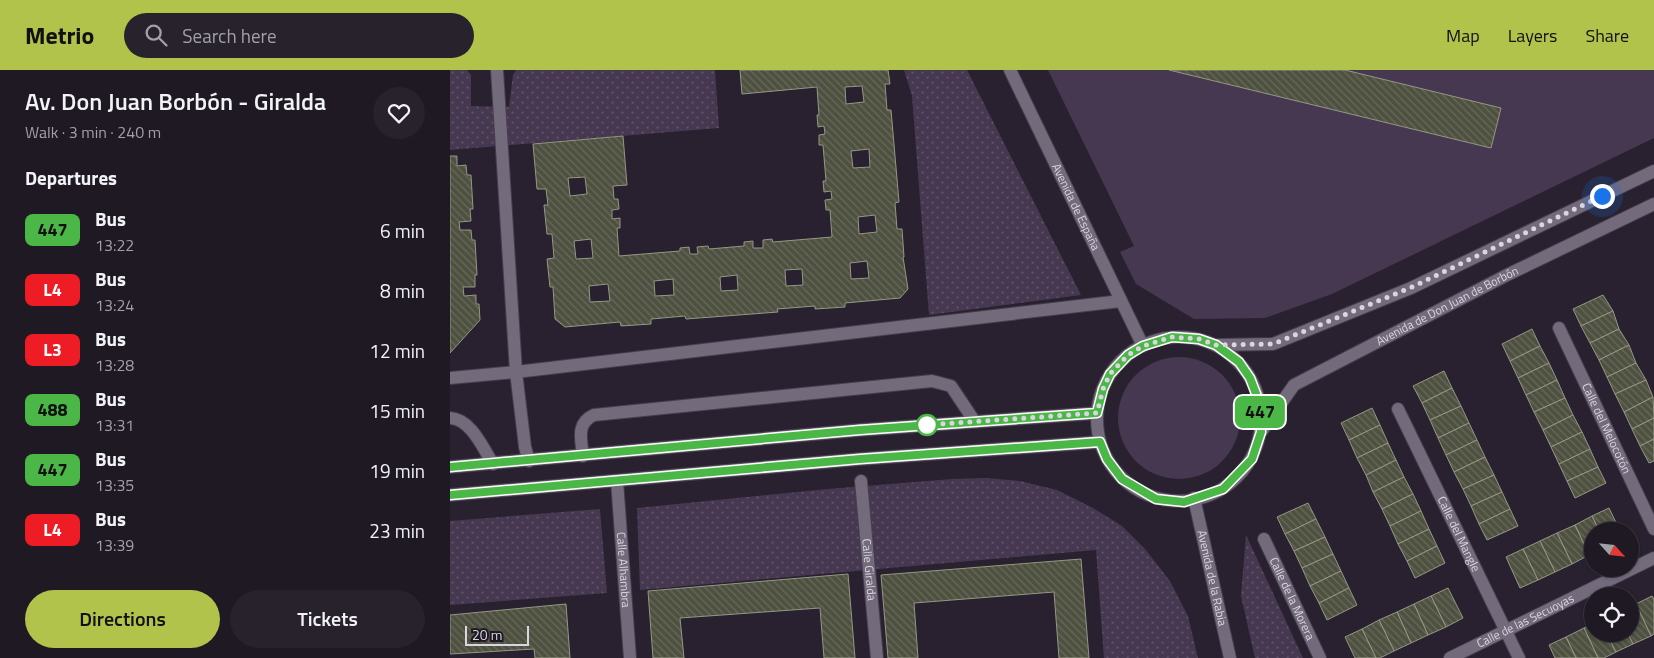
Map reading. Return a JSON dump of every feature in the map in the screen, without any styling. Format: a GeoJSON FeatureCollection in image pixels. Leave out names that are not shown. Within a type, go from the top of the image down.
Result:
{"type":"FeatureCollection","features":[{"type":"Feature","properties":{"kind":"street"},"geometry":{"type":"LineString","coordinates":[[497,70],[516,372],[525,447],[529,461]]}},
{"type":"Feature","properties":{"kind":"street","name":"Avenida de España"},"geometry":{"type":"LineString","coordinates":[[1010,70],[1143,346]]}},
{"type":"Feature","properties":{"kind":"street"},"geometry":{"type":"LineString","coordinates":[[1216,345],[1273,344],[1410,288],[1654,171]]}},
{"type":"Feature","properties":{"kind":"street","name":"Avenida de Don Juan de Borbón"},"geometry":{"type":"LineString","coordinates":[[1261,432],[1294,385],[1507,275],[1654,204]]}},
{"type":"Feature","properties":{"kind":"street"},"geometry":{"type":"LineString","coordinates":[[450,378],[516,372],[1121,301]]}},
{"type":"Feature","properties":{"kind":"street","name":"Calle del Melocotón"},"geometry":{"type":"LineString","coordinates":[[1559,328],[1654,529]]}},
{"type":"Feature","properties":{"kind":"street"},"geometry":{"type":"LineString","coordinates":[[1172,337],[1199,339],[1216,345],[1239,362],[1250,378],[1260,404],[1261,432],[1252,459],[1223,489],[1184,502],[1156,499],[1122,479],[1107,459],[1100,442],[1097,413],[1103,389],[1110,374],[1128,355],[1143,346],[1172,337]]}},
{"type":"Feature","properties":{"kind":"street"},"geometry":{"type":"LineString","coordinates":[[583,456],[582,426],[586,419],[594,415],[932,381],[951,386],[975,422]]}},
{"type":"Feature","properties":{"kind":"street","name":"Calle del Mangle"},"geometry":{"type":"LineString","coordinates":[[1398,409],[1519,658]]}},
{"type":"Feature","properties":{"kind":"street"},"geometry":{"type":"LineString","coordinates":[[450,467],[860,430],[1097,413]]}},
{"type":"Feature","properties":{"kind":"street"},"geometry":{"type":"LineString","coordinates":[[450,418],[462,422],[470,429],[493,464]]}},
{"type":"Feature","properties":{"kind":"street"},"geometry":{"type":"LineString","coordinates":[[450,495],[869,458],[1100,442]]}},
{"type":"Feature","properties":{"kind":"street","name":"Calle Giralda"},"geometry":{"type":"LineString","coordinates":[[860,480],[877,658]]}},
{"type":"Feature","properties":{"kind":"street","name":"Calle Alhambra"},"geometry":{"type":"LineString","coordinates":[[617,481],[630,658]]}},
{"type":"Feature","properties":{"kind":"street","name":"Avenida de la Rabia"},"geometry":{"type":"LineString","coordinates":[[1194,498],[1230,658]]}},
{"type":"Feature","properties":{"kind":"street","name":"Calle de la Morera"},"geometry":{"type":"LineString","coordinates":[[1264,539],[1320,658]]}},
{"type":"Feature","properties":{"kind":"street","name":"Calle de las Secuoyas"},"geometry":{"type":"LineString","coordinates":[[1450,658],[1654,558]]}},
{"type":"Feature","properties":{"kind":"shaded area"},"geometry":{"type":"Polygon","coordinates":[[[450,70],[467,70],[471,75],[471,106],[509,107],[513,75],[516,70],[715,70],[719,128],[450,150],[450,70]]]}},
{"type":"Feature","properties":{"kind":"shaded area"},"geometry":{"type":"Polygon","coordinates":[[[904,70],[967,70],[1081,295],[929,315],[912,96],[904,70]]]}},
{"type":"Feature","properties":{"kind":"shaded area"},"geometry":{"type":"Polygon","coordinates":[[[1048,70],[1654,70],[1654,138],[1332,294],[1265,318],[1194,319],[1136,284],[1120,252],[1134,246],[1048,70]]]}},
{"type":"Feature","properties":{"kind":"shaded area"},"geometry":{"type":"Polygon","coordinates":[[[1179,357],[1202,362],[1222,375],[1235,395],[1240,418],[1235,441],[1222,461],[1202,474],[1179,479],[1156,474],[1136,461],[1123,441],[1118,418],[1123,395],[1136,375],[1156,362],[1179,357]]]}},
{"type":"Feature","properties":{"kind":"shaded area"},"geometry":{"type":"Polygon","coordinates":[[[985,478],[1020,481],[1057,490],[1093,508],[1122,526],[1145,549],[1170,581],[1188,616],[1198,658],[1104,658],[1096,550],[640,590],[637,508],[828,489],[985,478]]]}},
{"type":"Feature","properties":{"kind":"shaded area"},"geometry":{"type":"Polygon","coordinates":[[[600,509],[607,593],[450,605],[450,521],[600,509]]]}},
{"type":"Feature","properties":{"kind":"shaded area"},"geometry":{"type":"Polygon","coordinates":[[[1246,535],[1303,658],[1255,658],[1241,596],[1246,535]]]}},
{"type":"Feature","properties":{"kind":"building"},"geometry":{"type":"Polygon","coordinates":[[[740,70],[888,70],[890,84],[885,84],[887,110],[891,110],[899,202],[895,203],[897,229],[902,229],[903,257],[908,289],[900,298],[845,303],[845,307],[815,309],[815,306],[777,309],[778,312],[686,319],[685,316],[651,319],[651,324],[621,326],[620,322],[565,327],[555,319],[553,287],[550,287],[547,259],[554,258],[552,234],[547,234],[544,205],[548,205],[546,189],[537,189],[533,144],[623,136],[627,185],[613,186],[614,199],[618,199],[619,209],[612,210],[612,219],[620,218],[620,228],[617,228],[619,256],[680,251],[680,248],[689,247],[690,254],[698,254],[697,247],[708,246],[709,249],[744,246],[744,242],[753,241],[753,248],[763,248],[763,240],[772,239],[773,242],[832,237],[830,210],[826,210],[825,200],[832,199],[831,191],[824,192],[823,181],[826,181],[823,145],[819,145],[819,135],[825,134],[824,126],[818,127],[817,87],[742,94],[740,70]],[[862,86],[845,87],[846,104],[864,102],[862,86]],[[869,149],[851,151],[853,168],[870,167],[869,149]],[[585,177],[568,178],[570,196],[587,194],[585,177]],[[875,215],[858,217],[859,234],[877,232],[875,215]],[[591,239],[574,241],[576,259],[593,258],[591,239]],[[867,261],[850,263],[851,279],[869,278],[867,261]],[[802,269],[785,270],[786,286],[803,285],[802,269]],[[737,275],[720,277],[721,291],[738,290],[737,275]],[[673,279],[654,281],[655,296],[674,295],[673,279]],[[608,284],[589,286],[590,302],[610,301],[608,284]]]}},
{"type":"Feature","properties":{"kind":"building"},"geometry":{"type":"Polygon","coordinates":[[[1169,70],[1345,70],[1501,108],[1491,148],[1169,70]]]}},
{"type":"Feature","properties":{"kind":"building"},"geometry":{"type":"Polygon","coordinates":[[[450,156],[457,156],[457,166],[466,165],[467,175],[471,175],[473,209],[470,209],[471,221],[459,222],[460,230],[471,230],[472,240],[475,240],[477,275],[475,275],[475,287],[463,287],[464,296],[476,295],[476,304],[479,304],[480,320],[450,353],[450,156]]]}},
{"type":"Feature","properties":{"kind":"building"},"geometry":{"type":"Polygon","coordinates":[[[1603,295],[1613,311],[1581,326],[1573,309],[1603,295]]]}},
{"type":"Feature","properties":{"kind":"building"},"geometry":{"type":"Polygon","coordinates":[[[1613,311],[1619,329],[1590,343],[1581,326],[1613,311]]]}},
{"type":"Feature","properties":{"kind":"building"},"geometry":{"type":"Polygon","coordinates":[[[1532,329],[1540,346],[1510,361],[1502,344],[1532,329]]]}},
{"type":"Feature","properties":{"kind":"building"},"geometry":{"type":"Polygon","coordinates":[[[1619,329],[1629,345],[1599,360],[1590,343],[1619,329]]]}},
{"type":"Feature","properties":{"kind":"building"},"geometry":{"type":"Polygon","coordinates":[[[1629,345],[1636,363],[1607,377],[1599,360],[1629,345]]]}},
{"type":"Feature","properties":{"kind":"building"},"geometry":{"type":"Polygon","coordinates":[[[1540,346],[1549,363],[1518,378],[1510,361],[1540,346]]]}},
{"type":"Feature","properties":{"kind":"building"},"geometry":{"type":"Polygon","coordinates":[[[1549,363],[1557,380],[1526,395],[1518,378],[1549,363]]]}},
{"type":"Feature","properties":{"kind":"building"},"geometry":{"type":"Polygon","coordinates":[[[1636,363],[1646,380],[1615,394],[1607,377],[1636,363]]]}},
{"type":"Feature","properties":{"kind":"building"},"geometry":{"type":"Polygon","coordinates":[[[1444,371],[1452,388],[1422,403],[1413,386],[1444,371]]]}},
{"type":"Feature","properties":{"kind":"building"},"geometry":{"type":"Polygon","coordinates":[[[1557,380],[1565,398],[1534,412],[1526,395],[1557,380]]]}},
{"type":"Feature","properties":{"kind":"building"},"geometry":{"type":"Polygon","coordinates":[[[1646,380],[1653,397],[1624,412],[1615,394],[1646,380]]]}},
{"type":"Feature","properties":{"kind":"building"},"geometry":{"type":"Polygon","coordinates":[[[1452,388],[1461,406],[1430,420],[1422,403],[1452,388]]]}},
{"type":"Feature","properties":{"kind":"building"},"geometry":{"type":"Polygon","coordinates":[[[1653,397],[1654,418],[1632,429],[1624,412],[1653,397]]]}},
{"type":"Feature","properties":{"kind":"building"},"geometry":{"type":"Polygon","coordinates":[[[1565,398],[1573,415],[1543,430],[1534,412],[1565,398]]]}},
{"type":"Feature","properties":{"kind":"building"},"geometry":{"type":"Polygon","coordinates":[[[1461,406],[1469,423],[1438,438],[1430,420],[1461,406]]]}},
{"type":"Feature","properties":{"kind":"building"},"geometry":{"type":"Polygon","coordinates":[[[1372,408],[1380,425],[1349,440],[1341,423],[1372,408]]]}},
{"type":"Feature","properties":{"kind":"building"},"geometry":{"type":"Polygon","coordinates":[[[1573,415],[1582,432],[1551,447],[1543,430],[1573,415]]]}},
{"type":"Feature","properties":{"kind":"building"},"geometry":{"type":"Polygon","coordinates":[[[1654,418],[1654,439],[1640,446],[1632,429],[1654,418]]]}},
{"type":"Feature","properties":{"kind":"building"},"geometry":{"type":"Polygon","coordinates":[[[1469,423],[1477,440],[1446,455],[1438,438],[1469,423]]]}},
{"type":"Feature","properties":{"kind":"building"},"geometry":{"type":"Polygon","coordinates":[[[1380,425],[1388,443],[1357,458],[1349,440],[1380,425]]]}},
{"type":"Feature","properties":{"kind":"building"},"geometry":{"type":"Polygon","coordinates":[[[1582,432],[1590,449],[1559,464],[1551,447],[1582,432]]]}},
{"type":"Feature","properties":{"kind":"building"},"geometry":{"type":"Polygon","coordinates":[[[1654,439],[1654,461],[1649,463],[1640,446],[1654,439]]]}},
{"type":"Feature","properties":{"kind":"building"},"geometry":{"type":"Polygon","coordinates":[[[1477,440],[1485,457],[1454,472],[1446,455],[1477,440]]]}},
{"type":"Feature","properties":{"kind":"building"},"geometry":{"type":"Polygon","coordinates":[[[1388,443],[1396,460],[1366,475],[1357,458],[1388,443]]]}},
{"type":"Feature","properties":{"kind":"building"},"geometry":{"type":"Polygon","coordinates":[[[1590,449],[1598,467],[1567,481],[1559,464],[1590,449]]]}},
{"type":"Feature","properties":{"kind":"building"},"geometry":{"type":"Polygon","coordinates":[[[1485,457],[1494,475],[1463,489],[1454,472],[1485,457]]]}},
{"type":"Feature","properties":{"kind":"building"},"geometry":{"type":"Polygon","coordinates":[[[1396,460],[1404,477],[1373,492],[1366,475],[1396,460]]]}},
{"type":"Feature","properties":{"kind":"building"},"geometry":{"type":"Polygon","coordinates":[[[1598,467],[1606,483],[1575,498],[1567,481],[1598,467]]]}},
{"type":"Feature","properties":{"kind":"building"},"geometry":{"type":"Polygon","coordinates":[[[1494,475],[1502,492],[1471,506],[1463,489],[1494,475]]]}},
{"type":"Feature","properties":{"kind":"building"},"geometry":{"type":"Polygon","coordinates":[[[1404,477],[1413,494],[1382,509],[1373,492],[1404,477]]]}},
{"type":"Feature","properties":{"kind":"building"},"geometry":{"type":"Polygon","coordinates":[[[1502,492],[1510,509],[1479,524],[1471,506],[1502,492]]]}},
{"type":"Feature","properties":{"kind":"building"},"geometry":{"type":"Polygon","coordinates":[[[1413,494],[1421,511],[1390,526],[1382,509],[1413,494]]]}},
{"type":"Feature","properties":{"kind":"building"},"geometry":{"type":"Polygon","coordinates":[[[1308,503],[1316,519],[1285,534],[1277,517],[1308,503]]]}},
{"type":"Feature","properties":{"kind":"building"},"geometry":{"type":"Polygon","coordinates":[[[1609,508],[1616,522],[1595,522],[1592,516],[1609,508]]]}},
{"type":"Feature","properties":{"kind":"building"},"geometry":{"type":"Polygon","coordinates":[[[1510,509],[1518,526],[1487,540],[1479,524],[1510,509]]]}},
{"type":"Feature","properties":{"kind":"building"},"geometry":{"type":"Polygon","coordinates":[[[1421,511],[1429,529],[1398,544],[1390,526],[1421,511]]]}},
{"type":"Feature","properties":{"kind":"building"},"geometry":{"type":"Polygon","coordinates":[[[1592,516],[1595,522],[1584,522],[1584,544],[1575,525],[1592,516]]]}},
{"type":"Feature","properties":{"kind":"building"},"geometry":{"type":"Polygon","coordinates":[[[1316,519],[1325,537],[1294,551],[1285,534],[1316,519]]]}},
{"type":"Feature","properties":{"kind":"building"},"geometry":{"type":"Polygon","coordinates":[[[1575,525],[1584,544],[1584,558],[1572,564],[1557,533],[1575,525]]]}},
{"type":"Feature","properties":{"kind":"building"},"geometry":{"type":"Polygon","coordinates":[[[1429,529],[1437,546],[1407,561],[1398,544],[1429,529]]]}},
{"type":"Feature","properties":{"kind":"building"},"geometry":{"type":"Polygon","coordinates":[[[1557,533],[1572,564],[1555,572],[1540,541],[1557,533]]]}},
{"type":"Feature","properties":{"kind":"building"},"geometry":{"type":"Polygon","coordinates":[[[1325,537],[1333,554],[1302,568],[1294,551],[1325,537]]]}},
{"type":"Feature","properties":{"kind":"building"},"geometry":{"type":"Polygon","coordinates":[[[1540,541],[1555,572],[1538,580],[1523,549],[1540,541]]]}},
{"type":"Feature","properties":{"kind":"building"},"geometry":{"type":"Polygon","coordinates":[[[1437,546],[1445,563],[1415,578],[1407,561],[1437,546]]]}},
{"type":"Feature","properties":{"kind":"building"},"geometry":{"type":"Polygon","coordinates":[[[1523,549],[1538,580],[1520,588],[1506,557],[1523,549]]]}},
{"type":"Feature","properties":{"kind":"building"},"geometry":{"type":"Polygon","coordinates":[[[1333,554],[1341,571],[1310,586],[1302,568],[1333,554]]]}},
{"type":"Feature","properties":{"kind":"building"},"geometry":{"type":"Polygon","coordinates":[[[1081,559],[1089,658],[1059,658],[1054,592],[914,603],[918,658],[888,658],[881,575],[1081,559]]]}},
{"type":"Feature","properties":{"kind":"building"},"geometry":{"type":"Polygon","coordinates":[[[1341,571],[1349,588],[1319,603],[1310,586],[1341,571]]]}},
{"type":"Feature","properties":{"kind":"building"},"geometry":{"type":"Polygon","coordinates":[[[848,574],[855,658],[824,658],[820,608],[680,618],[684,658],[653,658],[648,591],[848,574]]]}},
{"type":"Feature","properties":{"kind":"building"},"geometry":{"type":"Polygon","coordinates":[[[1349,588],[1357,605],[1327,620],[1319,603],[1349,588]]]}},
{"type":"Feature","properties":{"kind":"building"},"geometry":{"type":"Polygon","coordinates":[[[1448,588],[1463,618],[1446,627],[1431,596],[1448,588]]]}},
{"type":"Feature","properties":{"kind":"building"},"geometry":{"type":"Polygon","coordinates":[[[1431,596],[1446,627],[1428,635],[1414,604],[1431,596]]]}},
{"type":"Feature","properties":{"kind":"building"},"geometry":{"type":"Polygon","coordinates":[[[1652,596],[1654,599],[1654,634],[1651,636],[1639,610],[1639,602],[1652,596]]]}},
{"type":"Feature","properties":{"kind":"building"},"geometry":{"type":"Polygon","coordinates":[[[566,604],[570,658],[535,658],[534,649],[450,654],[450,615],[566,604]]]}},
{"type":"Feature","properties":{"kind":"building"},"geometry":{"type":"Polygon","coordinates":[[[1414,604],[1428,635],[1411,643],[1397,612],[1414,604]]]}},
{"type":"Feature","properties":{"kind":"building"},"geometry":{"type":"Polygon","coordinates":[[[1639,610],[1651,636],[1639,641],[1639,610]]]}},
{"type":"Feature","properties":{"kind":"building"},"geometry":{"type":"Polygon","coordinates":[[[1397,612],[1411,643],[1394,651],[1379,620],[1397,612]]]}},
{"type":"Feature","properties":{"kind":"building"},"geometry":{"type":"Polygon","coordinates":[[[1379,620],[1394,651],[1376,658],[1362,629],[1379,620]]]}},
{"type":"Feature","properties":{"kind":"building"},"geometry":{"type":"Polygon","coordinates":[[[1584,628],[1584,642],[1591,642],[1598,658],[1576,658],[1566,637],[1584,628]]]}},
{"type":"Feature","properties":{"kind":"building"},"geometry":{"type":"Polygon","coordinates":[[[1362,629],[1376,658],[1355,658],[1345,637],[1362,629]]]}},
{"type":"Feature","properties":{"kind":"building"},"geometry":{"type":"Polygon","coordinates":[[[1566,637],[1576,658],[1555,658],[1549,645],[1566,637]]]}},
{"type":"Feature","properties":{"kind":"building"},"geometry":{"type":"Polygon","coordinates":[[[1591,642],[1611,642],[1616,652],[1604,658],[1598,658],[1591,642]]]}},
{"type":"Feature","properties":{"kind":"building"},"geometry":{"type":"Polygon","coordinates":[[[1611,642],[1632,642],[1633,644],[1616,652],[1611,642]]]}},
{"type":"Feature","properties":{"kind":"bus line","name":"447"},"geometry":{"type":"LineString","coordinates":[[450,467],[860,430],[1097,413],[1103,389],[1110,374],[1128,355],[1143,346],[1172,337],[1199,339],[1216,345],[1239,362],[1250,378],[1260,404],[1261,432],[1252,459],[1223,489],[1184,502],[1156,499],[1122,479],[1107,459],[1100,442],[860,459],[450,495]]}},
{"type":"Feature","properties":{"kind":"route"},"geometry":{"type":"LineString","coordinates":[[927,425],[1097,413],[1103,389],[1110,374],[1128,355],[1143,346],[1172,337],[1199,339],[1216,345],[1273,344],[1410,288],[1602,196]]}}]}
